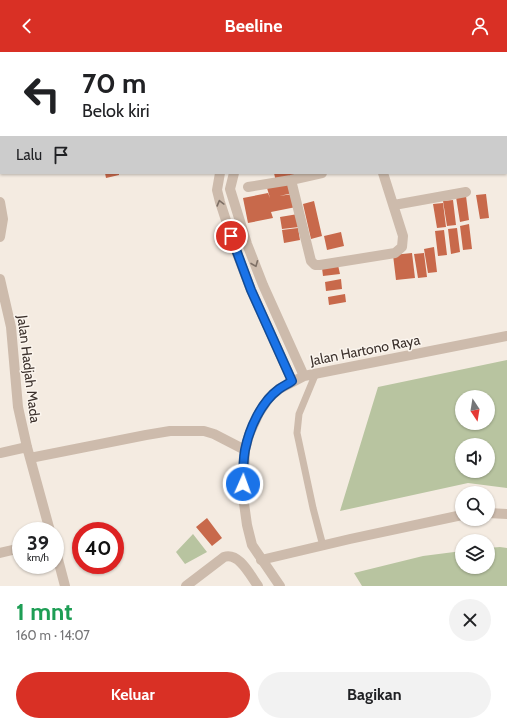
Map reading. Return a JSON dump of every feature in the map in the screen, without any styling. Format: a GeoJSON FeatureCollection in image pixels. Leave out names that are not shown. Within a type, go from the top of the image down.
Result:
{"type":"FeatureCollection","features":[{"type":"Feature","properties":{"kind":"street"},"geometry":{"type":"LineString","coordinates":[[220,174],[217,190],[235,248],[251,290],[292,381]]}},
{"type":"Feature","properties":{"kind":"street"},"geometry":{"type":"LineString","coordinates":[[234,174],[230,189],[247,244],[263,285],[304,376]]}},
{"type":"Feature","properties":{"kind":"street"},"geometry":{"type":"LineString","coordinates":[[248,188],[320,174]]}},
{"type":"Feature","properties":{"kind":"street"},"geometry":{"type":"LineString","coordinates":[[291,180],[311,261],[315,265],[320,265],[355,260],[400,250],[403,243],[403,236],[383,174]]}},
{"type":"Feature","properties":{"kind":"street"},"geometry":{"type":"LineString","coordinates":[[394,205],[466,192]]}},
{"type":"Feature","properties":{"kind":"street"},"geometry":{"type":"LineString","coordinates":[[0,202],[3,219],[0,238]]}},
{"type":"Feature","properties":{"kind":"street","name":"Jalan Hadjah Mada"},"geometry":{"type":"LineString","coordinates":[[0,279],[11,326],[18,407],[27,447],[48,522]]}},
{"type":"Feature","properties":{"kind":"street","name":"Jalan Hartono Raya"},"geometry":{"type":"LineString","coordinates":[[280,586],[252,545],[247,525],[243,496],[245,450],[249,435],[262,408],[269,398],[279,389],[304,376],[507,336]]}},
{"type":"Feature","properties":{"kind":"street"},"geometry":{"type":"LineString","coordinates":[[30,458],[170,431],[204,431],[214,434],[245,450]]}},
{"type":"Feature","properties":{"kind":"street"},"geometry":{"type":"LineString","coordinates":[[0,453],[27,447]]}},
{"type":"Feature","properties":{"kind":"street"},"geometry":{"type":"LineString","coordinates":[[495,513],[507,514]]}},
{"type":"Feature","properties":{"kind":"street"},"geometry":{"type":"LineString","coordinates":[[261,560],[365,535],[455,516]]}},
{"type":"Feature","properties":{"kind":"street"},"geometry":{"type":"LineString","coordinates":[[0,553],[12,550]]}},
{"type":"Feature","properties":{"kind":"street"},"geometry":{"type":"LineString","coordinates":[[186,586],[224,557],[229,555],[234,556],[239,560],[258,586]]}},
{"type":"Feature","properties":{"kind":"street"},"geometry":{"type":"LineString","coordinates":[[61,574],[64,586]]}},
{"type":"Feature","properties":{"kind":"lane"},"geometry":{"type":"LineString","coordinates":[[316,373],[299,414],[297,433],[313,508],[323,546]]}},
{"type":"Feature","properties":{"kind":"green space"},"geometry":{"type":"Polygon","coordinates":[[[507,360],[507,488],[468,483],[340,511],[378,387],[507,360]]]}},
{"type":"Feature","properties":{"kind":"green space"},"geometry":{"type":"Polygon","coordinates":[[[193,534],[207,552],[185,564],[176,552],[193,534]]]}},
{"type":"Feature","properties":{"kind":"green space"},"geometry":{"type":"Polygon","coordinates":[[[495,547],[507,548],[507,586],[362,586],[354,573],[423,556],[455,552],[455,574],[495,574],[495,547]]]}},
{"type":"Feature","properties":{"kind":"building"},"geometry":{"type":"Polygon","coordinates":[[[105,174],[119,174],[119,175],[106,178],[105,174]]]}},
{"type":"Feature","properties":{"kind":"building"},"geometry":{"type":"Polygon","coordinates":[[[274,174],[297,174],[298,177],[276,182],[274,174]]]}},
{"type":"Feature","properties":{"kind":"building"},"geometry":{"type":"Polygon","coordinates":[[[291,183],[293,193],[279,196],[293,194],[296,207],[271,212],[273,218],[248,223],[243,198],[268,193],[270,198],[267,188],[291,183]]]}},
{"type":"Feature","properties":{"kind":"building"},"geometry":{"type":"Polygon","coordinates":[[[486,194],[489,218],[480,219],[476,195],[486,194]]]}},
{"type":"Feature","properties":{"kind":"building"},"geometry":{"type":"Polygon","coordinates":[[[466,196],[469,220],[460,222],[456,197],[466,196]]]}},
{"type":"Feature","properties":{"kind":"building"},"geometry":{"type":"Polygon","coordinates":[[[453,200],[456,225],[447,226],[443,201],[453,200]]]}},
{"type":"Feature","properties":{"kind":"building"},"geometry":{"type":"Polygon","coordinates":[[[314,201],[322,236],[311,239],[303,204],[314,201]]]}},
{"type":"Feature","properties":{"kind":"building"},"geometry":{"type":"Polygon","coordinates":[[[443,203],[446,227],[437,228],[433,204],[443,203]]]}},
{"type":"Feature","properties":{"kind":"building"},"geometry":{"type":"Polygon","coordinates":[[[298,214],[299,227],[282,229],[280,217],[298,214]]]}},
{"type":"Feature","properties":{"kind":"building"},"geometry":{"type":"Polygon","coordinates":[[[469,224],[472,249],[463,250],[460,226],[469,224]]]}},
{"type":"Feature","properties":{"kind":"building"},"geometry":{"type":"Polygon","coordinates":[[[298,228],[300,240],[284,243],[282,230],[298,228]]]}},
{"type":"Feature","properties":{"kind":"building"},"geometry":{"type":"Polygon","coordinates":[[[457,228],[460,252],[451,254],[448,229],[457,228]]]}},
{"type":"Feature","properties":{"kind":"building"},"geometry":{"type":"Polygon","coordinates":[[[444,230],[447,255],[438,256],[435,231],[444,230]]]}},
{"type":"Feature","properties":{"kind":"building"},"geometry":{"type":"Polygon","coordinates":[[[341,232],[344,246],[327,250],[324,236],[341,232]]]}},
{"type":"Feature","properties":{"kind":"building"},"geometry":{"type":"Polygon","coordinates":[[[434,247],[437,272],[428,273],[424,249],[434,247]]]}},
{"type":"Feature","properties":{"kind":"building"},"geometry":{"type":"Polygon","coordinates":[[[412,253],[415,278],[396,280],[393,255],[412,253]]]}},
{"type":"Feature","properties":{"kind":"building"},"geometry":{"type":"Polygon","coordinates":[[[424,253],[427,277],[418,278],[414,254],[424,253]]]}},
{"type":"Feature","properties":{"kind":"building"},"geometry":{"type":"Polygon","coordinates":[[[338,265],[340,274],[323,276],[322,268],[338,265]]]}},
{"type":"Feature","properties":{"kind":"building"},"geometry":{"type":"Polygon","coordinates":[[[341,279],[342,289],[326,291],[325,282],[341,279]]]}},
{"type":"Feature","properties":{"kind":"building"},"geometry":{"type":"Polygon","coordinates":[[[345,294],[346,302],[329,305],[328,297],[345,294]]]}},
{"type":"Feature","properties":{"kind":"building"},"geometry":{"type":"Polygon","coordinates":[[[207,518],[222,538],[212,546],[196,527],[207,518]]]}},
{"type":"Feature","properties":{"kind":"route"},"geometry":{"type":"LineString","coordinates":[[231,236],[251,290],[292,381],[279,389],[269,398],[259,413],[249,435],[245,450],[243,484]]}}]}
